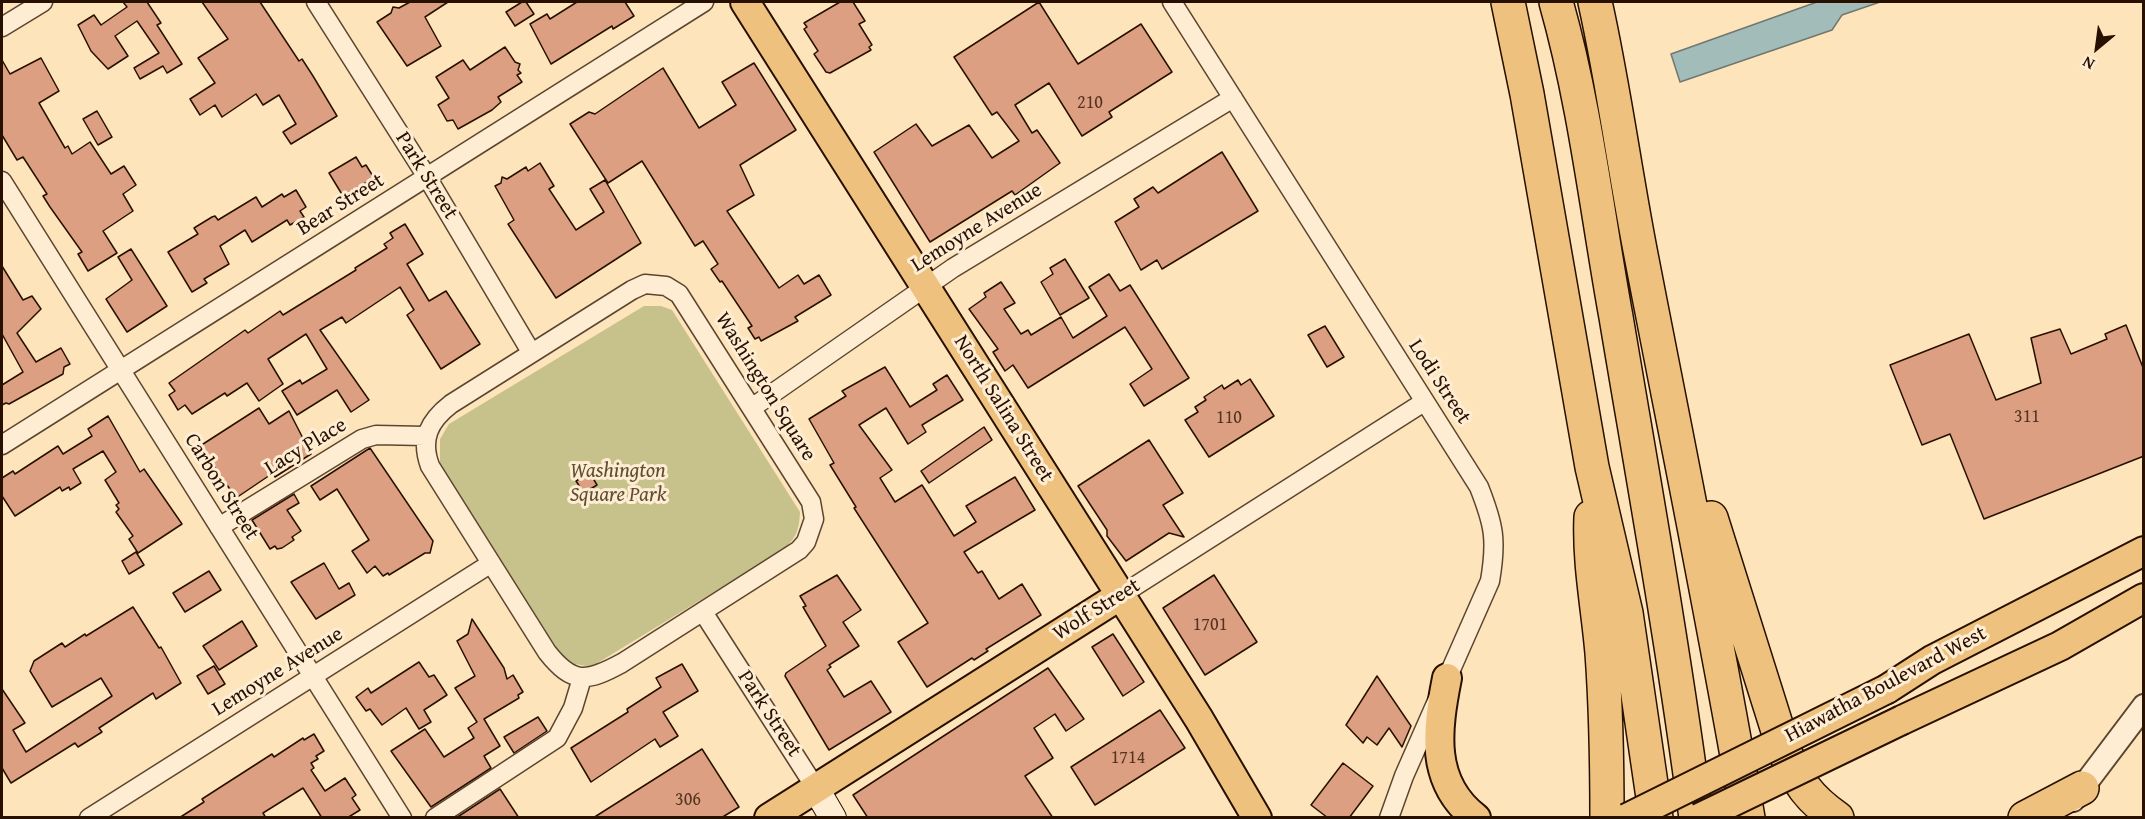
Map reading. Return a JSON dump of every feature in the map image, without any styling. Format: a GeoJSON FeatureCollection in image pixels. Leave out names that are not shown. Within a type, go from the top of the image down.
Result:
{"type":"FeatureCollection","features":[{"type":"Feature","properties":{"kind":"highway"},"geometry":{"type":"LineString","coordinates":[[1508,2],[1527,94],[1592,467],[1626,613],[1656,818]]}},
{"type":"Feature","properties":{"kind":"highway"},"geometry":{"type":"LineString","coordinates":[[1556,2],[1566,38],[1585,142],[1675,661],[1698,818]]}},
{"type":"Feature","properties":{"kind":"highway"},"geometry":{"type":"LineString","coordinates":[[1595,2],[1660,356],[1724,677],[1748,818]]}},
{"type":"Feature","properties":{"kind":"highway"},"geometry":{"type":"LineString","coordinates":[[1660,356],[1784,750],[1794,772],[1814,802],[1837,818]]}},
{"type":"Feature","properties":{"kind":"highway"},"geometry":{"type":"LineString","coordinates":[[1592,467],[1590,556],[1606,721],[1606,818]]}},
{"type":"Feature","properties":{"kind":"highway"},"geometry":{"type":"LineString","coordinates":[[1655,545],[1673,591],[1698,668],[1709,715],[1725,818]]}},
{"type":"Feature","properties":{"kind":"highway"},"geometry":{"type":"LineString","coordinates":[[2025,818],[2082,788]]}},
{"type":"Feature","properties":{"kind":"main road","name":"North Salina Street"},"geometry":{"type":"LineString","coordinates":[[745,2],[1121,595],[1257,818]]}},
{"type":"Feature","properties":{"kind":"main road","name":"Hiawatha Boulevard West"},"geometry":{"type":"LineString","coordinates":[[1627,818],[1887,689],[1932,660],[2144,551]]}},
{"type":"Feature","properties":{"kind":"main road","name":"Wolf Street"},"geometry":{"type":"LineString","coordinates":[[769,818],[1121,595]]}},
{"type":"Feature","properties":{"kind":"main road","name":"Hiawatha Boulevard West"},"geometry":{"type":"LineString","coordinates":[[1698,818],[2060,646],[2144,598]]}},
{"type":"Feature","properties":{"kind":"main road"},"geometry":{"type":"LineString","coordinates":[[1447,678],[1438,721],[1438,756],[1446,781],[1466,810],[1476,818]]}},
{"type":"Feature","properties":{"kind":"main road","name":"Park Street"},"geometry":{"type":"LineString","coordinates":[[815,787],[833,818]]}},
{"type":"Feature","properties":{"kind":"street"},"geometry":{"type":"LineString","coordinates":[[2,27],[43,2]]}},
{"type":"Feature","properties":{"kind":"street","name":"Park Street"},"geometry":{"type":"LineString","coordinates":[[316,2],[427,177],[531,352]]}},
{"type":"Feature","properties":{"kind":"street","name":"Bear Street"},"geometry":{"type":"LineString","coordinates":[[2,445],[704,2]]}},
{"type":"Feature","properties":{"kind":"street","name":"Lodi Street"},"geometry":{"type":"LineString","coordinates":[[1172,2],[1479,487],[1493,522],[1495,552],[1490,581],[1389,818]]}},
{"type":"Feature","properties":{"kind":"street","name":"Lemoyne Avenue"},"geometry":{"type":"LineString","coordinates":[[753,407],[926,287],[1233,98]]}},
{"type":"Feature","properties":{"kind":"street","name":"Carbon Street"},"geometry":{"type":"LineString","coordinates":[[2,181],[402,818]]}},
{"type":"Feature","properties":{"kind":"street","name":"Washington Square"},"geometry":{"type":"LineString","coordinates":[[425,436],[436,416],[450,404],[531,352],[645,284],[666,286],[679,294],[753,407],[811,502],[814,519],[806,542],[799,550],[622,663],[596,677],[582,678]]}},
{"type":"Feature","properties":{"kind":"street","name":"Wolf Street"},"geometry":{"type":"LineString","coordinates":[[1121,595],[1424,402]]}},
{"type":"Feature","properties":{"kind":"street","name":"Lacy Place"},"geometry":{"type":"LineString","coordinates":[[219,527],[362,439],[376,435],[425,436]]}},
{"type":"Feature","properties":{"kind":"street"},"geometry":{"type":"LineString","coordinates":[[425,436],[425,453],[429,466],[547,652],[568,674],[582,678],[573,708],[557,738],[435,818]]}},
{"type":"Feature","properties":{"kind":"street","name":"Lemoyne Avenue"},"geometry":{"type":"LineString","coordinates":[[89,818],[490,564]]}},
{"type":"Feature","properties":{"kind":"street","name":"Park Street"},"geometry":{"type":"LineString","coordinates":[[703,612],[815,787]]}},
{"type":"Feature","properties":{"kind":"street"},"geometry":{"type":"LineString","coordinates":[[2059,818],[2144,706]]}},
{"type":"Feature","properties":{"kind":"green space","name":"Washington Square Park"},"geometry":{"type":"Polygon","coordinates":[[[644,306],[661,306],[672,310],[800,512],[799,524],[790,543],[781,551],[591,667],[570,663],[558,650],[440,463],[440,439],[449,424],[644,306]]]}},
{"type":"Feature","properties":{"kind":"water"},"geometry":{"type":"Polygon","coordinates":[[[1817,2],[1880,2],[1842,15],[1832,30],[1680,82],[1671,54],[1817,2]]]}},
{"type":"Feature","properties":{"kind":"building"},"geometry":{"type":"Polygon","coordinates":[[[123,2],[147,2],[161,23],[157,25],[182,64],[167,73],[163,66],[140,79],[134,68],[159,53],[137,21],[115,36],[128,56],[108,69],[91,51],[78,25],[94,15],[101,25],[127,7],[123,2]]]}},
{"type":"Feature","properties":{"kind":"building"},"geometry":{"type":"Polygon","coordinates":[[[202,2],[260,2],[299,61],[302,59],[337,116],[291,144],[283,132],[296,124],[279,95],[263,105],[256,94],[222,117],[215,105],[200,115],[190,99],[215,83],[198,58],[228,39],[202,2]]]}},
{"type":"Feature","properties":{"kind":"building"},"geometry":{"type":"Polygon","coordinates":[[[410,2],[448,2],[425,17],[441,46],[407,66],[377,22],[391,13],[393,7],[399,8],[410,2]]]}},
{"type":"Feature","properties":{"kind":"building"},"geometry":{"type":"Polygon","coordinates":[[[526,2],[534,14],[515,26],[506,12],[526,2]]]}},
{"type":"Feature","properties":{"kind":"building"},"geometry":{"type":"Polygon","coordinates":[[[577,2],[625,2],[634,16],[613,29],[612,26],[551,64],[530,24],[547,14],[550,19],[577,2]]]}},
{"type":"Feature","properties":{"kind":"building"},"geometry":{"type":"Polygon","coordinates":[[[840,2],[853,2],[865,21],[859,24],[872,45],[869,47],[871,50],[830,73],[826,72],[814,54],[818,51],[804,29],[807,27],[804,23],[840,2]]]}},
{"type":"Feature","properties":{"kind":"building"},"geometry":{"type":"Polygon","coordinates":[[[1039,2],[1078,64],[1141,24],[1172,72],[1109,112],[1112,117],[1082,136],[1049,83],[1015,105],[1032,133],[1037,130],[1060,163],[1015,195],[1012,191],[930,242],[874,152],[916,124],[932,146],[969,125],[992,158],[1019,141],[997,112],[992,115],[954,57],[1039,2]]]}},
{"type":"Feature","properties":{"kind":"building"},"geometry":{"type":"Polygon","coordinates":[[[505,47],[515,62],[520,64],[518,70],[521,73],[517,75],[522,82],[498,97],[501,102],[492,110],[458,129],[453,120],[447,121],[438,105],[449,98],[436,77],[463,60],[470,70],[505,47]]]}},
{"type":"Feature","properties":{"kind":"building"},"geometry":{"type":"Polygon","coordinates":[[[41,58],[59,91],[39,103],[65,148],[68,146],[72,154],[90,142],[111,174],[124,166],[136,185],[123,194],[133,211],[103,231],[117,253],[88,271],[78,254],[82,252],[43,196],[47,194],[23,157],[17,160],[2,135],[2,60],[10,74],[41,58]]]}},
{"type":"Feature","properties":{"kind":"building"},"geometry":{"type":"Polygon","coordinates":[[[754,63],[796,130],[740,165],[754,195],[727,211],[779,288],[798,275],[804,284],[819,275],[831,295],[795,317],[798,321],[761,341],[759,337],[755,339],[748,328],[752,326],[722,281],[720,282],[711,269],[718,264],[703,241],[695,246],[642,161],[608,183],[570,124],[589,112],[595,114],[663,68],[699,128],[736,105],[722,82],[754,63]]]}},
{"type":"Feature","properties":{"kind":"building"},"geometry":{"type":"Polygon","coordinates":[[[97,111],[112,137],[98,145],[83,119],[97,111]]]}},
{"type":"Feature","properties":{"kind":"building"},"geometry":{"type":"Polygon","coordinates":[[[1222,152],[1258,211],[1162,269],[1157,260],[1141,270],[1115,222],[1139,207],[1134,199],[1153,187],[1158,193],[1222,152]]]}},
{"type":"Feature","properties":{"kind":"building"},"geometry":{"type":"Polygon","coordinates":[[[356,157],[362,167],[366,165],[374,178],[343,196],[329,173],[356,157]]]}},
{"type":"Feature","properties":{"kind":"building"},"geometry":{"type":"Polygon","coordinates":[[[540,163],[554,186],[549,189],[576,230],[604,212],[590,189],[605,180],[641,243],[556,298],[508,224],[514,220],[495,186],[501,183],[502,177],[507,179],[526,167],[528,171],[540,163]]]}},
{"type":"Feature","properties":{"kind":"building"},"geometry":{"type":"Polygon","coordinates":[[[296,190],[306,207],[300,211],[304,217],[290,225],[287,220],[252,242],[245,230],[220,246],[229,264],[204,279],[207,283],[192,292],[168,252],[198,234],[194,228],[212,217],[215,216],[218,220],[256,197],[262,207],[282,194],[284,197],[296,190]]]}},
{"type":"Feature","properties":{"kind":"building"},"geometry":{"type":"Polygon","coordinates":[[[405,224],[423,254],[407,264],[429,301],[446,291],[480,344],[441,369],[407,315],[414,310],[400,287],[346,323],[342,317],[320,330],[369,400],[351,412],[337,390],[297,415],[282,391],[300,380],[302,384],[327,369],[306,334],[268,359],[283,384],[259,401],[247,383],[227,396],[225,393],[192,414],[185,405],[178,410],[169,395],[175,391],[169,383],[245,330],[248,333],[280,311],[283,315],[356,270],[355,268],[387,248],[384,244],[393,238],[390,233],[405,224]]]}},
{"type":"Feature","properties":{"kind":"building"},"geometry":{"type":"Polygon","coordinates":[[[131,249],[167,306],[127,332],[106,299],[132,280],[118,257],[131,249]]]}},
{"type":"Feature","properties":{"kind":"building"},"geometry":{"type":"Polygon","coordinates":[[[1065,259],[1089,298],[1060,315],[1041,282],[1053,274],[1050,268],[1065,259]]]}},
{"type":"Feature","properties":{"kind":"building"},"geometry":{"type":"Polygon","coordinates":[[[2,266],[23,300],[32,296],[41,309],[17,333],[36,362],[61,348],[70,364],[64,367],[63,374],[9,404],[2,405],[2,385],[23,372],[2,334],[2,266]]]}},
{"type":"Feature","properties":{"kind":"building"},"geometry":{"type":"Polygon","coordinates":[[[1109,274],[1120,291],[1130,285],[1189,378],[1144,406],[1130,384],[1152,369],[1125,327],[1028,388],[1013,365],[1005,371],[993,352],[998,349],[969,309],[986,297],[984,293],[1001,282],[1015,303],[1004,309],[1021,334],[1028,330],[1031,335],[1061,317],[1073,338],[1107,316],[1089,287],[1109,274]]]}},
{"type":"Feature","properties":{"kind":"building"},"geometry":{"type":"Polygon","coordinates":[[[2126,325],[2144,370],[2144,456],[1984,519],[1950,434],[1922,445],[1890,365],[1969,334],[1996,400],[2041,383],[2031,338],[2060,329],[2071,354],[2107,339],[2105,334],[2126,325]]]}},
{"type":"Feature","properties":{"kind":"building"},"geometry":{"type":"Polygon","coordinates":[[[1325,326],[1344,357],[1327,367],[1308,335],[1325,326]]]}},
{"type":"Feature","properties":{"kind":"building"},"geometry":{"type":"Polygon","coordinates":[[[885,367],[910,407],[937,390],[933,384],[947,375],[963,400],[922,425],[926,432],[908,444],[886,408],[859,425],[892,470],[880,478],[895,502],[922,485],[954,536],[976,522],[966,506],[1015,477],[1035,510],[964,552],[978,573],[982,571],[999,599],[1022,584],[1041,615],[986,649],[988,651],[974,660],[972,658],[927,687],[898,642],[928,623],[854,508],[856,507],[830,465],[834,463],[809,419],[846,396],[842,391],[885,367]]]}},
{"type":"Feature","properties":{"kind":"building"},"geometry":{"type":"Polygon","coordinates":[[[1250,379],[1274,416],[1209,457],[1185,420],[1198,412],[1195,407],[1206,400],[1204,397],[1222,385],[1224,389],[1238,380],[1241,385],[1250,379]]]}},
{"type":"Feature","properties":{"kind":"building"},"geometry":{"type":"Polygon","coordinates":[[[259,408],[269,424],[289,411],[311,454],[275,477],[273,473],[236,498],[200,446],[259,408]]]}},
{"type":"Feature","properties":{"kind":"building"},"geometry":{"type":"Polygon","coordinates":[[[108,416],[140,472],[144,469],[182,524],[138,553],[129,539],[133,536],[116,512],[119,509],[116,505],[119,503],[105,480],[116,472],[103,451],[73,469],[81,483],[70,490],[69,487],[62,491],[60,487],[15,516],[2,496],[2,478],[13,471],[15,474],[58,446],[63,454],[92,436],[88,429],[108,416]]]}},
{"type":"Feature","properties":{"kind":"building"},"geometry":{"type":"Polygon","coordinates":[[[984,427],[992,440],[929,483],[921,471],[984,427]]]}},
{"type":"Feature","properties":{"kind":"building"},"geometry":{"type":"Polygon","coordinates":[[[1149,440],[1183,493],[1163,505],[1184,537],[1169,533],[1126,561],[1107,536],[1107,530],[1078,486],[1149,440]]]}},
{"type":"Feature","properties":{"kind":"building"},"geometry":{"type":"Polygon","coordinates":[[[370,448],[433,541],[430,553],[425,553],[389,575],[388,573],[383,576],[375,566],[367,573],[352,551],[369,540],[337,489],[320,500],[311,486],[370,448]]]}},
{"type":"Feature","properties":{"kind":"building"},"geometry":{"type":"Polygon","coordinates":[[[590,473],[597,485],[584,493],[576,481],[590,473]]]}},
{"type":"Feature","properties":{"kind":"building"},"geometry":{"type":"Polygon","coordinates":[[[294,494],[299,503],[287,510],[301,531],[292,537],[294,540],[282,548],[277,549],[275,546],[270,549],[252,520],[294,494]]]}},
{"type":"Feature","properties":{"kind":"building"},"geometry":{"type":"Polygon","coordinates":[[[136,552],[144,565],[129,574],[122,561],[136,552]]]}},
{"type":"Feature","properties":{"kind":"building"},"geometry":{"type":"Polygon","coordinates":[[[324,563],[339,589],[349,583],[355,595],[316,619],[291,582],[324,563]]]}},
{"type":"Feature","properties":{"kind":"building"},"geometry":{"type":"Polygon","coordinates":[[[209,571],[221,590],[185,612],[173,593],[209,571]]]}},
{"type":"Feature","properties":{"kind":"building"},"geometry":{"type":"Polygon","coordinates":[[[837,575],[861,610],[843,622],[859,646],[829,665],[831,667],[827,670],[844,697],[871,681],[891,712],[829,750],[785,676],[786,673],[826,646],[803,607],[806,606],[800,596],[837,575]]]}},
{"type":"Feature","properties":{"kind":"building"},"geometry":{"type":"Polygon","coordinates":[[[1214,575],[1257,642],[1205,675],[1163,608],[1214,575]]]}},
{"type":"Feature","properties":{"kind":"building"},"geometry":{"type":"Polygon","coordinates":[[[133,607],[159,648],[161,647],[181,683],[156,699],[153,693],[99,728],[102,732],[78,747],[75,743],[11,783],[2,768],[2,689],[25,723],[13,730],[26,752],[112,696],[101,678],[52,707],[30,671],[34,661],[62,643],[65,647],[85,634],[86,636],[133,607]]]}},
{"type":"Feature","properties":{"kind":"building"},"geometry":{"type":"Polygon","coordinates":[[[472,619],[504,668],[507,679],[513,675],[523,692],[518,695],[519,698],[484,719],[500,746],[484,756],[491,768],[431,807],[391,751],[425,729],[444,757],[474,738],[468,728],[477,722],[455,688],[475,676],[457,641],[468,634],[472,619]]]}},
{"type":"Feature","properties":{"kind":"building"},"geometry":{"type":"Polygon","coordinates":[[[242,621],[257,646],[219,670],[203,646],[242,621]]]}},
{"type":"Feature","properties":{"kind":"building"},"geometry":{"type":"Polygon","coordinates":[[[1113,634],[1144,682],[1123,696],[1092,647],[1113,634]]]}},
{"type":"Feature","properties":{"kind":"building"},"geometry":{"type":"Polygon","coordinates":[[[419,662],[429,677],[434,675],[447,695],[424,710],[431,722],[419,729],[406,708],[382,725],[370,709],[366,711],[356,697],[368,688],[371,693],[419,662]]]}},
{"type":"Feature","properties":{"kind":"building"},"geometry":{"type":"Polygon","coordinates":[[[682,664],[698,691],[663,712],[678,736],[660,747],[655,739],[591,782],[571,748],[628,712],[627,709],[661,687],[656,678],[682,664]]]}},
{"type":"Feature","properties":{"kind":"building"},"geometry":{"type":"Polygon","coordinates":[[[214,666],[225,684],[208,694],[197,676],[214,666]]]}},
{"type":"Feature","properties":{"kind":"building"},"geometry":{"type":"Polygon","coordinates":[[[1048,668],[1084,719],[1066,731],[1055,714],[1034,728],[1053,758],[1025,776],[1053,818],[868,818],[853,795],[1048,668]]]}},
{"type":"Feature","properties":{"kind":"building"},"geometry":{"type":"Polygon","coordinates":[[[1377,676],[1411,726],[1402,747],[1389,728],[1377,745],[1367,737],[1363,743],[1346,725],[1377,676]]]}},
{"type":"Feature","properties":{"kind":"building"},"geometry":{"type":"Polygon","coordinates":[[[1160,710],[1185,748],[1095,805],[1071,767],[1160,710]]]}},
{"type":"Feature","properties":{"kind":"building"},"geometry":{"type":"Polygon","coordinates":[[[538,717],[547,731],[514,753],[504,737],[538,717]]]}},
{"type":"Feature","properties":{"kind":"building"},"geometry":{"type":"Polygon","coordinates":[[[314,734],[324,751],[316,756],[318,759],[311,763],[314,768],[311,770],[325,791],[345,778],[356,795],[352,798],[360,810],[347,818],[322,818],[303,788],[263,813],[266,818],[179,818],[204,802],[202,799],[272,754],[274,757],[303,738],[304,740],[314,734]]]}},
{"type":"Feature","properties":{"kind":"building"},"geometry":{"type":"Polygon","coordinates":[[[702,749],[739,807],[721,818],[593,818],[702,749]]]}},
{"type":"Feature","properties":{"kind":"building"},"geometry":{"type":"Polygon","coordinates":[[[1343,763],[1373,786],[1349,818],[1328,818],[1311,805],[1343,763]]]}},
{"type":"Feature","properties":{"kind":"building"},"geometry":{"type":"Polygon","coordinates":[[[500,789],[519,818],[456,818],[500,789]]]}}]}
